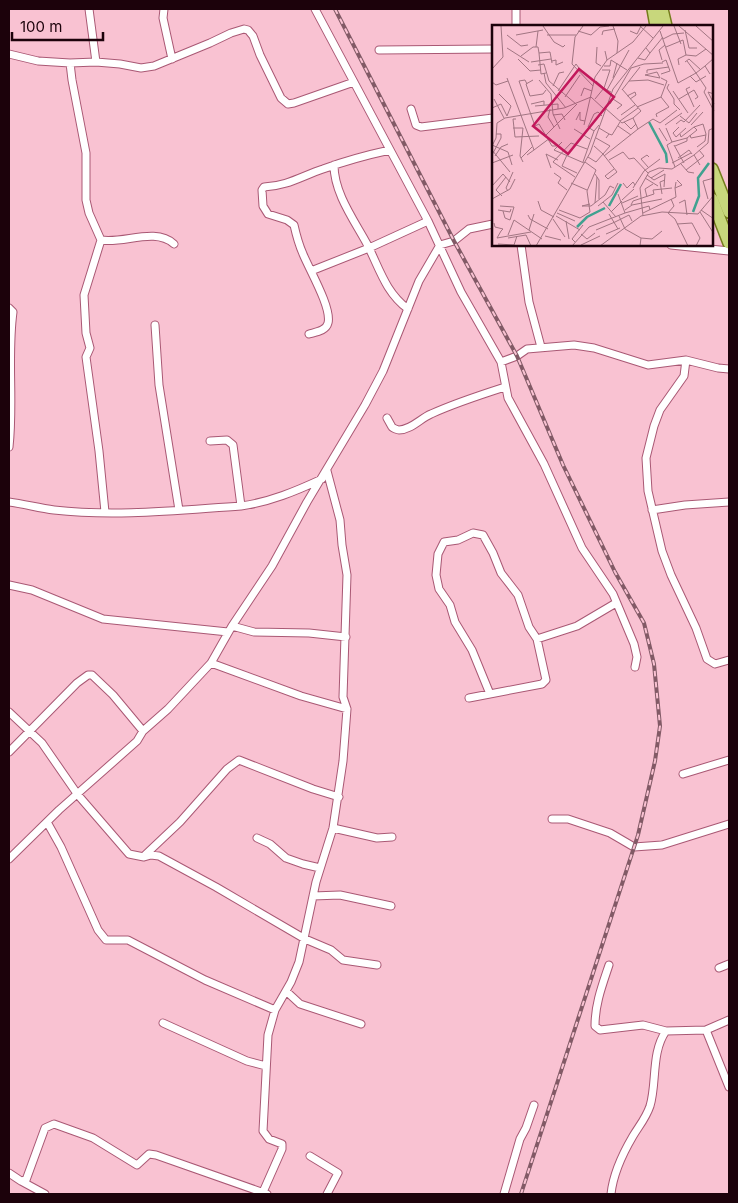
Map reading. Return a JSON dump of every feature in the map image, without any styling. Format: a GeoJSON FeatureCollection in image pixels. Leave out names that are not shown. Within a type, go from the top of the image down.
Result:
{"type":"FeatureCollection","features":[{"type":"Feature","properties":{"kind":"main road"},"geometry":{"type":"LineString","coordinates":[[653,9],[656,25]]}},
{"type":"Feature","properties":{"kind":"main road"},"geometry":{"type":"LineString","coordinates":[[662,9],[666,25]]}},
{"type":"Feature","properties":{"kind":"main road"},"geometry":{"type":"LineString","coordinates":[[713,172],[729,212]]}},
{"type":"Feature","properties":{"kind":"main road"},"geometry":{"type":"LineString","coordinates":[[713,202],[729,243]]}},
{"type":"Feature","properties":{"kind":"street"},"geometry":{"type":"LineString","coordinates":[[89,9],[96,62]]}},
{"type":"Feature","properties":{"kind":"street"},"geometry":{"type":"LineString","coordinates":[[164,9],[163,18],[172,60]]}},
{"type":"Feature","properties":{"kind":"street"},"geometry":{"type":"LineString","coordinates":[[315,9],[428,221],[461,292],[501,362],[508,398],[544,464],[582,548],[613,594],[634,644],[636,657],[634,667]]}},
{"type":"Feature","properties":{"kind":"street"},"geometry":{"type":"LineString","coordinates":[[516,9],[516,25]]}},
{"type":"Feature","properties":{"kind":"street"},"geometry":{"type":"LineString","coordinates":[[9,54],[38,61],[96,62],[141,68],[172,60],[244,29],[254,36],[260,55],[282,98],[288,104],[294,104],[354,82]]}},
{"type":"Feature","properties":{"kind":"street"},"geometry":{"type":"LineString","coordinates":[[379,50],[492,49]]}},
{"type":"Feature","properties":{"kind":"street"},"geometry":{"type":"LineString","coordinates":[[70,63],[86,153],[86,200],[89,213],[101,240],[84,295],[86,333],[90,348],[86,357],[100,458],[104,512]]}},
{"type":"Feature","properties":{"kind":"street"},"geometry":{"type":"LineString","coordinates":[[411,109],[416,125],[421,127],[492,118]]}},
{"type":"Feature","properties":{"kind":"street"},"geometry":{"type":"LineString","coordinates":[[309,334],[327,325],[328,320],[321,294],[303,254],[294,224],[268,214],[263,206],[262,190],[264,187],[295,181],[334,165],[390,150]]}},
{"type":"Feature","properties":{"kind":"street"},"geometry":{"type":"LineString","coordinates":[[334,165],[340,194],[369,248],[387,287],[401,304],[408,309]]}},
{"type":"Feature","properties":{"kind":"street"},"geometry":{"type":"LineString","coordinates":[[311,271],[369,248],[428,221]]}},
{"type":"Feature","properties":{"kind":"street"},"geometry":{"type":"LineString","coordinates":[[9,859],[46,822],[137,741],[143,731],[168,709],[211,663],[230,629],[272,566],[383,371],[419,281],[440,245],[454,241],[469,230],[492,224]]}},
{"type":"Feature","properties":{"kind":"street"},"geometry":{"type":"LineString","coordinates":[[101,240],[116,241],[162,236],[174,244]]}},
{"type":"Feature","properties":{"kind":"street"},"geometry":{"type":"LineString","coordinates":[[521,246],[529,302],[541,347]]}},
{"type":"Feature","properties":{"kind":"street"},"geometry":{"type":"LineString","coordinates":[[681,246],[729,251]]}},
{"type":"Feature","properties":{"kind":"street"},"geometry":{"type":"LineString","coordinates":[[9,308],[13,312],[10,331],[11,398],[9,447]]}},
{"type":"Feature","properties":{"kind":"street"},"geometry":{"type":"LineString","coordinates":[[155,325],[159,385],[179,510]]}},
{"type":"Feature","properties":{"kind":"street"},"geometry":{"type":"LineString","coordinates":[[501,362],[517,356],[527,349],[559,345],[594,348],[648,365],[686,360],[729,369]]}},
{"type":"Feature","properties":{"kind":"street"},"geometry":{"type":"LineString","coordinates":[[686,360],[684,376],[660,410],[654,426],[646,458],[648,491],[662,551],[696,628],[706,659],[715,664],[729,660]]}},
{"type":"Feature","properties":{"kind":"street"},"geometry":{"type":"LineString","coordinates":[[387,418],[392,427],[399,430],[409,427],[430,414],[445,410],[469,398],[506,387]]}},
{"type":"Feature","properties":{"kind":"street"},"geometry":{"type":"LineString","coordinates":[[210,441],[227,440],[233,445],[241,506]]}},
{"type":"Feature","properties":{"kind":"street"},"geometry":{"type":"LineString","coordinates":[[21,1182],[26,1180],[45,1128],[54,1124],[93,1138],[137,1165],[149,1154],[156,1155],[260,1193],[282,1150],[282,1144],[269,1138],[263,1131],[268,1035],[275,1010],[299,962],[320,868],[333,828],[339,797],[347,709],[343,697],[347,575],[340,520],[327,471]]}},
{"type":"Feature","properties":{"kind":"street"},"geometry":{"type":"LineString","coordinates":[[9,502],[54,510],[104,512],[241,506],[257,504],[291,493],[322,479]]}},
{"type":"Feature","properties":{"kind":"street"},"geometry":{"type":"LineString","coordinates":[[652,510],[685,505],[729,502]]}},
{"type":"Feature","properties":{"kind":"street"},"geometry":{"type":"LineString","coordinates":[[469,698],[490,694],[542,684],[546,680],[538,640],[529,627],[518,594],[501,573],[483,535],[472,532],[458,540],[444,542],[438,554],[436,575],[439,589],[450,605],[455,622],[472,650],[490,694]]}},
{"type":"Feature","properties":{"kind":"street"},"geometry":{"type":"LineString","coordinates":[[9,585],[40,593],[103,619],[254,632],[309,633],[346,637]]}},
{"type":"Feature","properties":{"kind":"street"},"geometry":{"type":"LineString","coordinates":[[538,640],[576,626],[616,603]]}},
{"type":"Feature","properties":{"kind":"street"},"geometry":{"type":"LineString","coordinates":[[211,663],[301,696],[347,709]]}},
{"type":"Feature","properties":{"kind":"street"},"geometry":{"type":"LineString","coordinates":[[9,752],[77,683],[88,675],[92,675],[113,695],[143,731]]}},
{"type":"Feature","properties":{"kind":"street"},"geometry":{"type":"LineString","coordinates":[[9,712],[42,743],[78,795],[129,854],[159,856],[305,939],[331,950],[343,960],[377,965]]}},
{"type":"Feature","properties":{"kind":"street"},"geometry":{"type":"LineString","coordinates":[[144,856],[180,822],[227,769],[240,760],[313,789],[339,797]]}},
{"type":"Feature","properties":{"kind":"street"},"geometry":{"type":"LineString","coordinates":[[683,774],[729,760]]}},
{"type":"Feature","properties":{"kind":"street"},"geometry":{"type":"LineString","coordinates":[[552,819],[568,819],[610,833],[634,847],[662,845],[729,824]]}},
{"type":"Feature","properties":{"kind":"street"},"geometry":{"type":"LineString","coordinates":[[46,822],[61,848],[98,930],[106,940],[128,940],[205,980],[275,1010]]}},
{"type":"Feature","properties":{"kind":"street"},"geometry":{"type":"LineString","coordinates":[[333,828],[377,838],[392,837]]}},
{"type":"Feature","properties":{"kind":"street"},"geometry":{"type":"LineString","coordinates":[[257,838],[270,844],[286,858],[320,868]]}},
{"type":"Feature","properties":{"kind":"street"},"geometry":{"type":"LineString","coordinates":[[313,896],[340,895],[391,906]]}},
{"type":"Feature","properties":{"kind":"street"},"geometry":{"type":"LineString","coordinates":[[719,968],[729,964]]}},
{"type":"Feature","properties":{"kind":"street"},"geometry":{"type":"LineString","coordinates":[[609,965],[598,995],[595,1013],[595,1026],[600,1030],[643,1025],[666,1031],[706,1030],[729,1020]]}},
{"type":"Feature","properties":{"kind":"street"},"geometry":{"type":"LineString","coordinates":[[286,991],[300,1004],[361,1024]]}},
{"type":"Feature","properties":{"kind":"street"},"geometry":{"type":"LineString","coordinates":[[163,1023],[247,1060],[266,1066]]}},
{"type":"Feature","properties":{"kind":"street"},"geometry":{"type":"LineString","coordinates":[[706,1030],[729,1086]]}},
{"type":"Feature","properties":{"kind":"street"},"geometry":{"type":"LineString","coordinates":[[611,1194],[621,1162],[632,1137],[647,1114],[651,1103],[653,1079],[660,1044],[666,1031]]}},
{"type":"Feature","properties":{"kind":"street"},"geometry":{"type":"LineString","coordinates":[[504,1194],[520,1139],[534,1105]]}},
{"type":"Feature","properties":{"kind":"street"},"geometry":{"type":"LineString","coordinates":[[310,1156],[338,1173],[327,1194]]}},
{"type":"Feature","properties":{"kind":"street"},"geometry":{"type":"LineString","coordinates":[[9,1173],[21,1182],[45,1194]]}},
{"type":"Feature","properties":{"kind":"railway"},"geometry":{"type":"LineString","coordinates":[[335,9],[454,241],[517,356],[563,465],[615,572],[644,623],[654,664],[660,726],[655,761],[638,835],[521,1194]]}}]}
